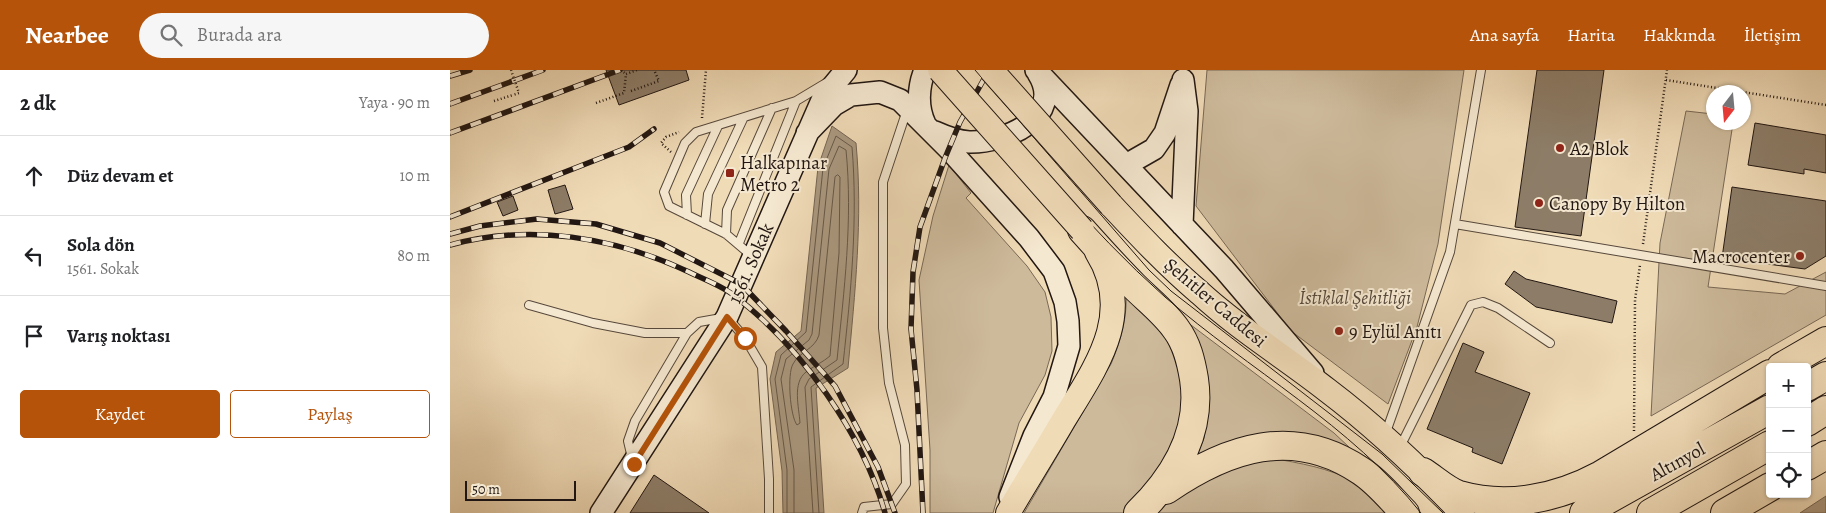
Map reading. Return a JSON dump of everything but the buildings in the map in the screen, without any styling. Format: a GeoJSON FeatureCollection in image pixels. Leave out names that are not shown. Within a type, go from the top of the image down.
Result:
{"type":"FeatureCollection","features":[{"type":"Feature","properties":{"kind":"highway"},"geometry":{"type":"LineString","coordinates":[[1082,230],[1118,269],[1168,318],[1178,331],[1189,353],[1197,399],[1194,422],[1183,454],[1145,506]]}},
{"type":"Feature","properties":{"kind":"highway"},"geometry":{"type":"LineString","coordinates":[[1788,363],[1826,341]]}},
{"type":"Feature","properties":{"kind":"highway"},"geometry":{"type":"LineString","coordinates":[[1423,472],[1458,494],[1529,501],[1555,495],[1580,487],[1766,376]]}},
{"type":"Feature","properties":{"kind":"highway"},"geometry":{"type":"LineString","coordinates":[[1811,385],[1826,376]]}},
{"type":"Feature","properties":{"kind":"highway"},"geometry":{"type":"LineString","coordinates":[[1811,419],[1826,410]]}},
{"type":"Feature","properties":{"kind":"highway","name":"Altınyol"},"geometry":{"type":"LineString","coordinates":[[1584,513],[1766,411]]}},
{"type":"Feature","properties":{"kind":"highway"},"geometry":{"type":"LineString","coordinates":[[1145,506],[1192,472],[1218,458],[1242,450],[1266,446],[1311,450],[1337,458],[1362,471],[1405,513]]}},
{"type":"Feature","properties":{"kind":"highway","name":"Altınyol"},"geometry":{"type":"LineString","coordinates":[[1651,513],[1766,447]]}},
{"type":"Feature","properties":{"kind":"highway"},"geometry":{"type":"LineString","coordinates":[[1811,464],[1826,455]]}},
{"type":"Feature","properties":{"kind":"highway"},"geometry":{"type":"LineString","coordinates":[[1725,513],[1766,489]]}},
{"type":"Feature","properties":{"kind":"main road","name":"1561. Sokak"},"geometry":{"type":"LineString","coordinates":[[601,513],[727,317],[746,250],[807,133],[822,98],[845,70]]}},
{"type":"Feature","properties":{"kind":"main road"},"geometry":{"type":"LineString","coordinates":[[925,70],[920,89],[920,108],[929,128],[947,138],[968,142],[992,140],[1017,132],[1033,120],[1045,100],[1045,87],[1037,70]]}},
{"type":"Feature","properties":{"kind":"main road"},"geometry":{"type":"LineString","coordinates":[[940,70],[1082,230],[1102,260],[1111,284],[1113,308],[1108,338],[1091,375],[1006,513]]}},
{"type":"Feature","properties":{"kind":"main road","name":"Şehitler Caddesi"},"geometry":{"type":"LineString","coordinates":[[991,70],[1111,205],[1200,294],[1328,391],[1391,443],[1423,472],[1462,513]]}},
{"type":"Feature","properties":{"kind":"main road"},"geometry":{"type":"LineString","coordinates":[[1037,70],[1224,269],[1328,391]]}},
{"type":"Feature","properties":{"kind":"main road"},"geometry":{"type":"LineString","coordinates":[[1126,165],[1154,149],[1165,133],[1183,75]]}},
{"type":"Feature","properties":{"kind":"main road"},"geometry":{"type":"LineString","coordinates":[[1182,225],[1187,111],[1183,75]]}},
{"type":"Feature","properties":{"kind":"main road"},"geometry":{"type":"LineString","coordinates":[[807,133],[834,105],[851,95],[880,92],[900,100],[929,128],[1045,257],[1054,271],[1065,302],[1069,346],[1054,397],[1019,471],[1006,513]]}},
{"type":"Feature","properties":{"kind":"lane"},"geometry":{"type":"LineString","coordinates":[[796,101],[746,250],[726,234],[669,206],[664,192],[685,143],[696,132],[796,101],[845,70]]}},
{"type":"Feature","properties":{"kind":"lane"},"geometry":{"type":"LineString","coordinates":[[1391,443],[1450,252],[1481,70]]}},
{"type":"Feature","properties":{"kind":"lane"},"geometry":{"type":"LineString","coordinates":[[726,234],[727,210],[772,108]]}},
{"type":"Feature","properties":{"kind":"lane"},"geometry":{"type":"LineString","coordinates":[[862,513],[864,507],[892,504],[906,484],[905,445],[889,383],[884,328],[883,182],[908,108]]}},
{"type":"Feature","properties":{"kind":"lane"},"geometry":{"type":"LineString","coordinates":[[705,224],[708,194],[743,119]]}},
{"type":"Feature","properties":{"kind":"lane"},"geometry":{"type":"LineString","coordinates":[[687,215],[686,195],[718,126]]}},
{"type":"Feature","properties":{"kind":"lane"},"geometry":{"type":"LineString","coordinates":[[1455,224],[1826,286]]}},
{"type":"Feature","properties":{"kind":"lane"},"geometry":{"type":"LineString","coordinates":[[1391,443],[1471,305],[1483,302],[1498,308],[1550,343]]}},
{"type":"Feature","properties":{"kind":"lane"},"geometry":{"type":"LineString","coordinates":[[529,305],[593,322],[645,333],[687,333]]}},
{"type":"Feature","properties":{"kind":"lane"},"geometry":{"type":"LineString","coordinates":[[634,464],[628,441],[635,421],[687,333],[699,322],[727,317],[745,338],[762,366],[769,479],[769,513]]}},
{"type":"Feature","properties":{"kind":"lane"},"geometry":{"type":"LineString","coordinates":[[764,513],[769,479]]}},
{"type":"Feature","properties":{"kind":"path"},"geometry":{"type":"LineString","coordinates":[[494,101],[519,93],[511,70]]}},
{"type":"Feature","properties":{"kind":"path"},"geometry":{"type":"LineString","coordinates":[[621,70],[626,74]]}},
{"type":"Feature","properties":{"kind":"path"},"geometry":{"type":"LineString","coordinates":[[626,74],[637,70]]}},
{"type":"Feature","properties":{"kind":"path"},"geometry":{"type":"LineString","coordinates":[[630,91],[658,80],[654,70]]}},
{"type":"Feature","properties":{"kind":"path"},"geometry":{"type":"LineString","coordinates":[[702,123],[706,70]]}},
{"type":"Feature","properties":{"kind":"path"},"geometry":{"type":"LineString","coordinates":[[596,103],[624,92],[626,74]]}},
{"type":"Feature","properties":{"kind":"path"},"geometry":{"type":"LineString","coordinates":[[1666,80],[1826,105]]}},
{"type":"Feature","properties":{"kind":"path"},"geometry":{"type":"LineString","coordinates":[[666,137],[661,143],[678,159]]}},
{"type":"Feature","properties":{"kind":"green space","name":"İstiklal Şehitliği"},"geometry":{"type":"Polygon","coordinates":[[[1207,70],[1464,70],[1438,244],[1417,327],[1388,404],[1291,331],[1196,206],[1207,70]]]}},
{"type":"Feature","properties":{"kind":"green space"},"geometry":{"type":"Polygon","coordinates":[[[1686,111],[1706,113],[1706,130],[1732,130],[1708,287],[1785,294],[1826,272],[1826,315],[1651,416],[1660,243],[1686,111]]]}},
{"type":"Feature","properties":{"kind":"green space"},"geometry":{"type":"Polygon","coordinates":[[[949,165],[971,193],[966,198],[1027,266],[1045,292],[1051,317],[1052,351],[1045,375],[1019,423],[993,513],[930,513],[930,450],[919,280],[933,216],[949,165]]]}},
{"type":"Feature","properties":{"kind":"green space"},"geometry":{"type":"Polygon","coordinates":[[[1125,284],[1167,328],[1187,387],[1177,438],[1142,494],[1123,513],[1024,513],[1111,364],[1124,325],[1126,305],[1125,284]]]}},
{"type":"Feature","properties":{"kind":"green space"},"geometry":{"type":"Polygon","coordinates":[[[1187,322],[1334,433],[1365,462],[1198,457],[1197,455],[1204,438],[1208,410],[1187,322]]]}},
{"type":"Feature","properties":{"kind":"green space"},"geometry":{"type":"Polygon","coordinates":[[[1282,460],[1314,467],[1345,477],[1364,488],[1389,513],[1153,513],[1194,481],[1253,461],[1282,460]]]}},
{"type":"Feature","properties":{"kind":"water"},"geometry":{"type":"Polygon","coordinates":[[[832,126],[856,143],[858,171],[857,256],[848,368],[816,388],[824,513],[783,513],[782,471],[770,379],[776,352],[801,331],[818,167],[832,126]]]}},
{"type":"Feature","properties":{"kind":"water"},"geometry":{"type":"Polygon","coordinates":[[[1826,496],[1826,513],[1800,513],[1826,496]]]}},
{"type":"Feature","properties":{"kind":"tram line"},"geometry":{"type":"LineString","coordinates":[[955,70],[1109,244],[1137,271],[1197,324],[1298,399],[1363,452],[1393,481],[1421,513]]}},
{"type":"Feature","properties":{"kind":"tram line"},"geometry":{"type":"LineString","coordinates":[[975,70],[1149,270],[1171,291],[1382,454],[1443,513]]}},
{"type":"Feature","properties":{"kind":"railway"},"geometry":{"type":"LineString","coordinates":[[450,76],[470,70]]}},
{"type":"Feature","properties":{"kind":"railway"},"geometry":{"type":"LineString","coordinates":[[450,104],[543,70]]}},
{"type":"Feature","properties":{"kind":"railway"},"geometry":{"type":"LineString","coordinates":[[450,133],[620,70]]}},
{"type":"Feature","properties":{"kind":"railway"},"geometry":{"type":"LineString","coordinates":[[923,513],[917,390],[911,329],[913,272],[920,227],[945,158],[960,122],[989,70]]}},
{"type":"Feature","properties":{"kind":"railway"},"geometry":{"type":"LineString","coordinates":[[450,217],[629,147],[654,129]]}},
{"type":"Feature","properties":{"kind":"railway"},"geometry":{"type":"LineString","coordinates":[[450,234],[480,226],[537,219],[596,224],[660,243],[741,284],[835,386],[878,467],[895,513]]}},
{"type":"Feature","properties":{"kind":"railway"},"geometry":{"type":"LineString","coordinates":[[450,245],[480,238],[511,235],[572,237],[602,242],[631,250],[661,260],[714,283],[736,297],[760,317],[806,366],[827,394],[862,453],[885,513]]}},
{"type":"Feature","properties":{"kind":"place","name":"A2 Blok"},"geometry":{"type":"Point","coordinates":[1560,148]}},
{"type":"Feature","properties":{"kind":"place","name":"Halkapınar Metro 2"},"geometry":{"type":"Point","coordinates":[730,173]}},
{"type":"Feature","properties":{"kind":"place","name":"Canopy By Hilton"},"geometry":{"type":"Point","coordinates":[1539,203]}},
{"type":"Feature","properties":{"kind":"place","name":"Macrocenter"},"geometry":{"type":"Point","coordinates":[1800,256]}},
{"type":"Feature","properties":{"kind":"place","name":"9 Eylül Anıtı"},"geometry":{"type":"Point","coordinates":[1339,331]}},
{"type":"Feature","properties":{"kind":"route"},"geometry":{"type":"LineString","coordinates":[[634,464],[727,317],[745,338]]}}]}
